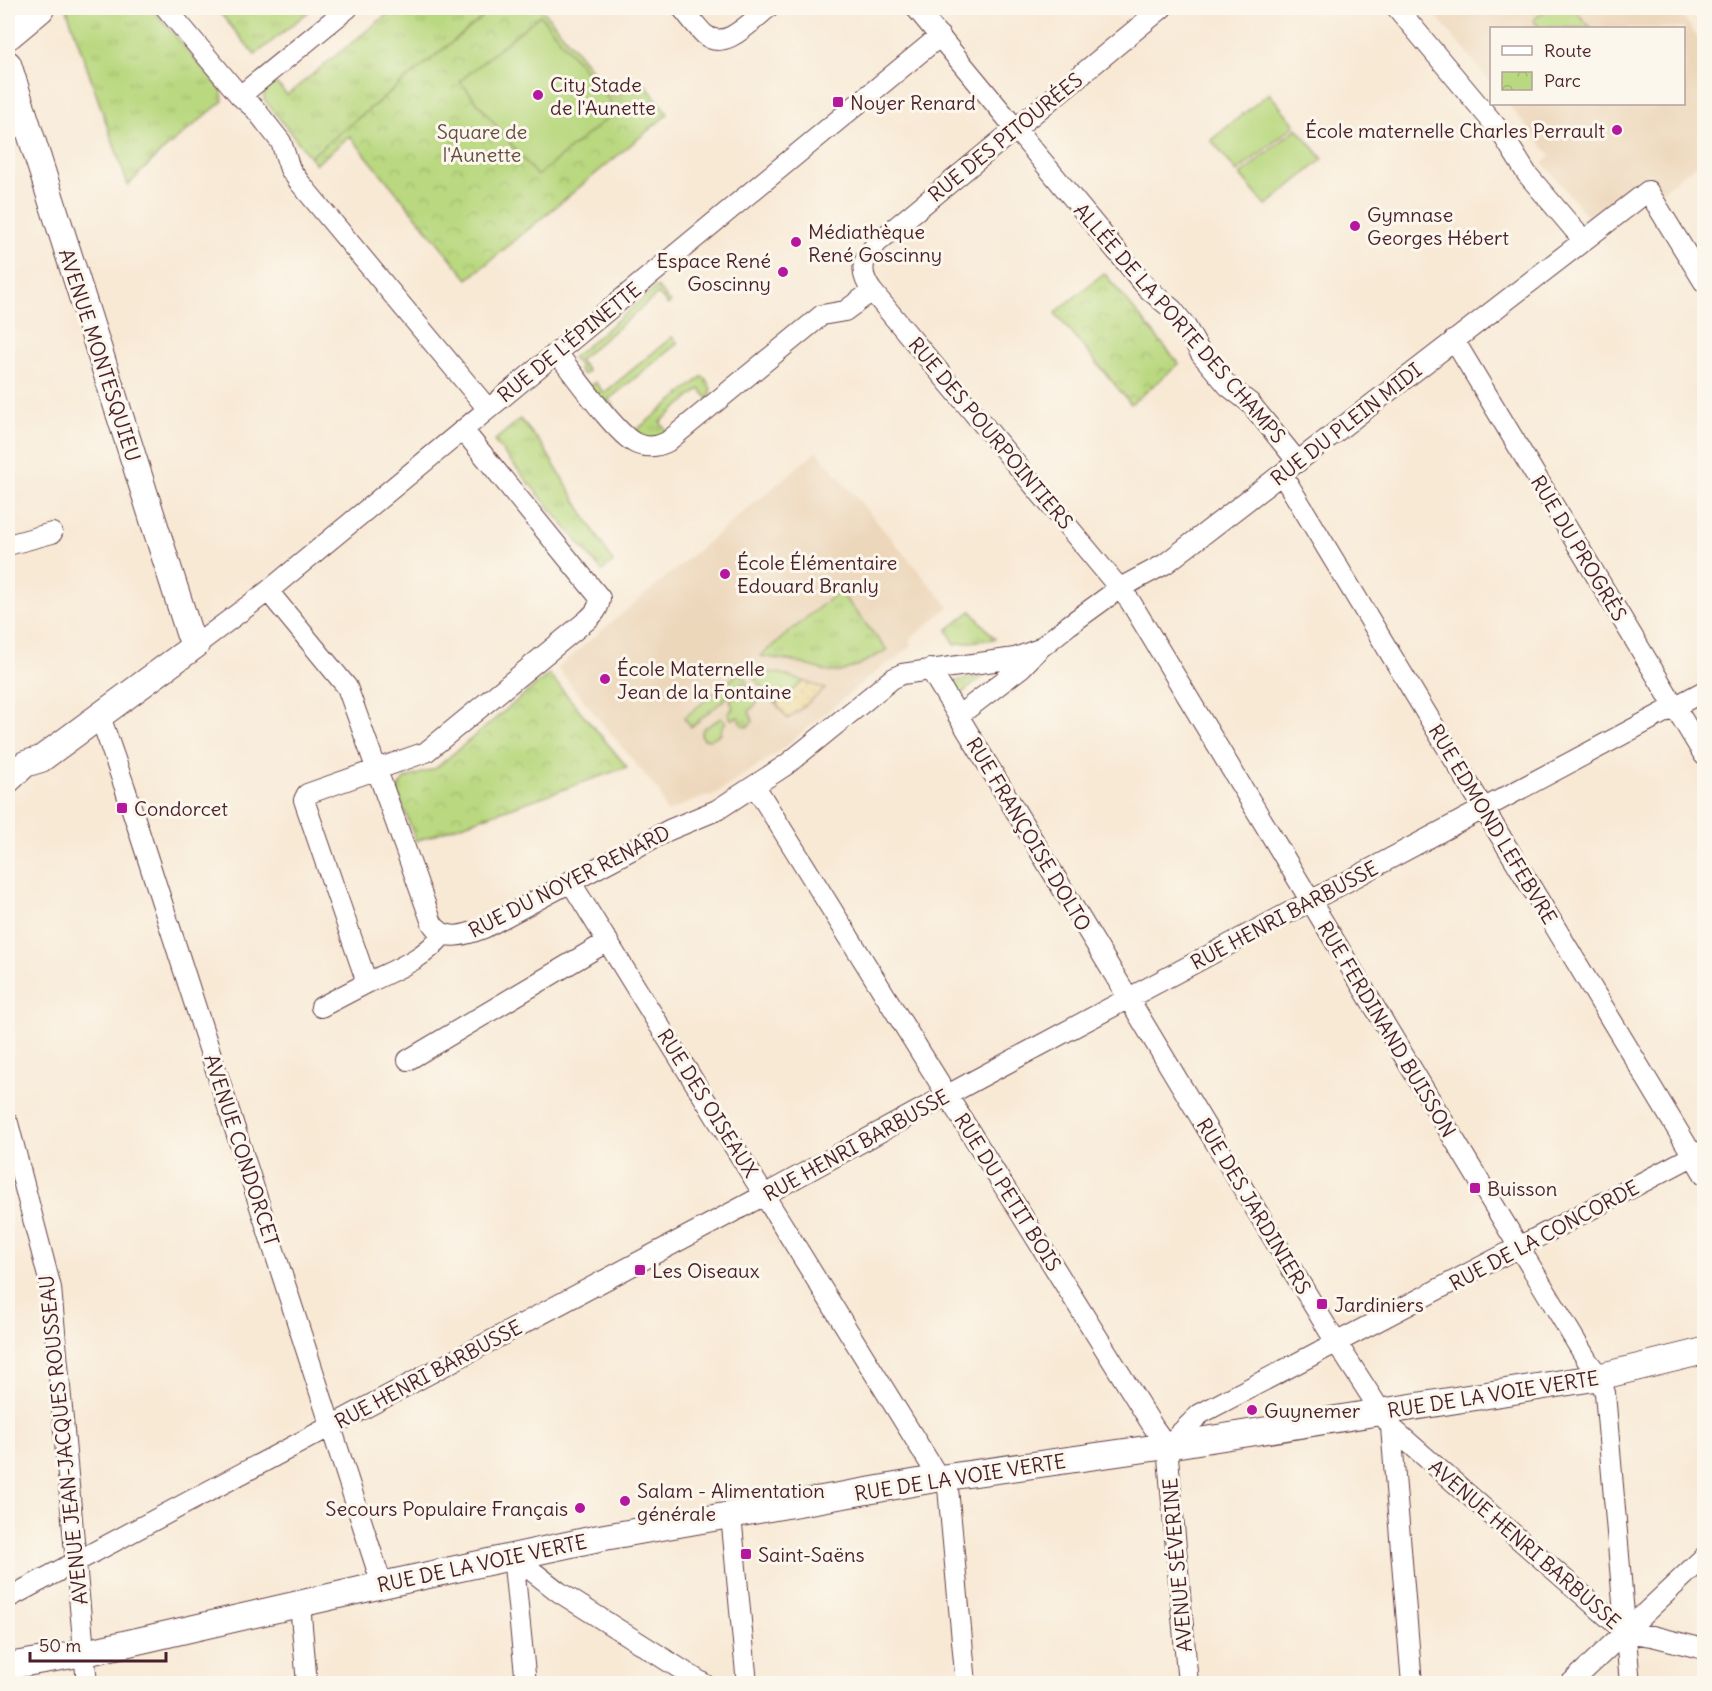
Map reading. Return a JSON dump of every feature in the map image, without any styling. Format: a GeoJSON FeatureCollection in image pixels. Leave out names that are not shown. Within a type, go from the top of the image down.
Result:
{"type":"FeatureCollection","features":[{"type":"Feature","properties":{"kind":"main road"},"geometry":{"type":"LineString","coordinates":[[8,33],[38,8]]}},
{"type":"Feature","properties":{"kind":"street"},"geometry":{"type":"LineString","coordinates":[[166,8],[240,96],[253,106],[281,142],[290,169],[300,183],[488,409]]}},
{"type":"Feature","properties":{"kind":"street"},"geometry":{"type":"LineString","coordinates":[[240,96],[348,8]]}},
{"type":"Feature","properties":{"kind":"street"},"geometry":{"type":"LineString","coordinates":[[682,8],[704,34],[719,40],[734,35],[768,8]]}},
{"type":"Feature","properties":{"kind":"street","name":"ALLÉE DE LA PORTE DES CHAMPS"},"geometry":{"type":"LineString","coordinates":[[916,8],[1147,288],[1173,310],[1202,354],[1228,386],[1250,403],[1298,462]]}},
{"type":"Feature","properties":{"kind":"street"},"geometry":{"type":"LineString","coordinates":[[1397,8],[1500,131],[1527,174],[1583,240]]}},
{"type":"Feature","properties":{"kind":"street","name":"RUE DES PITOURÉES"},"geometry":{"type":"LineString","coordinates":[[868,284],[864,260],[879,241],[1015,129],[1153,10]]}},
{"type":"Feature","properties":{"kind":"street","name":"RUE DE L'ÉPINETTE"},"geometry":{"type":"LineString","coordinates":[[196,645],[268,591],[940,36]]}},
{"type":"Feature","properties":{"kind":"street","name":"AVENUE MONTESQUIEU"},"geometry":{"type":"LineString","coordinates":[[8,64],[189,633],[196,645]]}},
{"type":"Feature","properties":{"kind":"street","name":"RUE DU PLEIN MIDI"},"geometry":{"type":"LineString","coordinates":[[958,717],[1022,667],[1039,649],[1120,588],[1165,564],[1648,191],[1704,282]]}},
{"type":"Feature","properties":{"kind":"street"},"geometry":{"type":"LineString","coordinates":[[557,353],[626,437],[644,446],[658,446],[667,442],[822,315],[845,311],[868,284]]}},
{"type":"Feature","properties":{"kind":"street","name":"RUE DES POURPOINTIERS"},"geometry":{"type":"LineString","coordinates":[[868,284],[1120,588]]}},
{"type":"Feature","properties":{"kind":"street","name":"RUE DU PROGRÈS"},"geometry":{"type":"LineString","coordinates":[[1454,340],[1704,755]]}},
{"type":"Feature","properties":{"kind":"street"},"geometry":{"type":"LineString","coordinates":[[367,983],[304,800],[307,794],[426,753],[586,621],[596,612],[599,605],[600,598],[463,430]]}},
{"type":"Feature","properties":{"kind":"street","name":"RUE EDMOND LEFEBVRE"},"geometry":{"type":"LineString","coordinates":[[1282,474],[1484,809],[1699,1153],[1704,1174]]}},
{"type":"Feature","properties":{"kind":"street"},"geometry":{"type":"LineString","coordinates":[[8,545],[52,533]]}},
{"type":"Feature","properties":{"kind":"street","name":"RUE FERDINAND BUISSON"},"geometry":{"type":"LineString","coordinates":[[1120,588],[1130,601],[1587,1360],[1599,1376]]}},
{"type":"Feature","properties":{"kind":"street","name":"RUE DU NOYER RENARD"},"geometry":{"type":"LineString","coordinates":[[268,591],[347,687],[428,915],[434,927],[443,934],[458,936],[469,934],[669,830],[717,810],[801,754],[892,679],[902,674],[930,669]]}},
{"type":"Feature","properties":{"kind":"street"},"geometry":{"type":"LineString","coordinates":[[8,780],[25,764],[41,759],[196,645]]}},
{"type":"Feature","properties":{"kind":"street","name":"RUE DU PLEIN MIDI"},"geometry":{"type":"LineString","coordinates":[[930,669],[1015,658],[1039,649]]}},
{"type":"Feature","properties":{"kind":"street","name":"RUE FRANÇOISE DOLTO"},"geometry":{"type":"LineString","coordinates":[[930,669],[1128,999]]}},
{"type":"Feature","properties":{"kind":"street","name":"RUE HENRI BARBUSSE"},"geometry":{"type":"LineString","coordinates":[[8,1598],[1704,691]]}},
{"type":"Feature","properties":{"kind":"street","name":"AVENUE CONDORCET"},"geometry":{"type":"LineString","coordinates":[[100,716],[382,1585]]}},
{"type":"Feature","properties":{"kind":"street","name":"RUE DU PETIT BOIS"},"geometry":{"type":"LineString","coordinates":[[755,786],[1167,1446]]}},
{"type":"Feature","properties":{"kind":"street","name":"RUE DES OISEAUX"},"geometry":{"type":"LineString","coordinates":[[570,881],[943,1478]]}},
{"type":"Feature","properties":{"kind":"street"},"geometry":{"type":"LineString","coordinates":[[321,1007],[421,957],[435,945],[443,934]]}},
{"type":"Feature","properties":{"kind":"street"},"geometry":{"type":"LineString","coordinates":[[408,1060],[608,941]]}},
{"type":"Feature","properties":{"kind":"street","name":"RUE DES JARDINIERS"},"geometry":{"type":"LineString","coordinates":[[1128,999],[1386,1420]]}},
{"type":"Feature","properties":{"kind":"street","name":"AVENUE JEAN-JACQUES ROUSSEAU"},"geometry":{"type":"LineString","coordinates":[[8,1123],[51,1288],[87,1683]]}},
{"type":"Feature","properties":{"kind":"street","name":"RUE DE LA CONCORDE"},"geometry":{"type":"LineString","coordinates":[[1167,1446],[1200,1414],[1699,1153]]}},
{"type":"Feature","properties":{"kind":"street","name":"RUE DE LA VOIE VERTE"},"geometry":{"type":"LineString","coordinates":[[8,1666],[85,1653],[599,1538],[943,1478],[1167,1446],[1386,1420],[1704,1352]]}},
{"type":"Feature","properties":{"kind":"street"},"geometry":{"type":"LineString","coordinates":[[1599,1376],[1605,1393],[1630,1683]]}},
{"type":"Feature","properties":{"kind":"street"},"geometry":{"type":"LineString","coordinates":[[1386,1420],[1412,1683]]}},
{"type":"Feature","properties":{"kind":"street","name":"AVENUE HENRI BARBUSSE"},"geometry":{"type":"LineString","coordinates":[[1386,1420],[1625,1632],[1704,1649]]}},
{"type":"Feature","properties":{"kind":"street","name":"AVENUE SÉVERINE"},"geometry":{"type":"LineString","coordinates":[[1167,1446],[1188,1683]]}},
{"type":"Feature","properties":{"kind":"street"},"geometry":{"type":"LineString","coordinates":[[943,1478],[966,1683]]}},
{"type":"Feature","properties":{"kind":"street"},"geometry":{"type":"LineString","coordinates":[[731,1515],[747,1683]]}},
{"type":"Feature","properties":{"kind":"street"},"geometry":{"type":"LineString","coordinates":[[513,1556],[526,1683]]}},
{"type":"Feature","properties":{"kind":"street"},"geometry":{"type":"LineString","coordinates":[[513,1556],[559,1592],[704,1683]]}},
{"type":"Feature","properties":{"kind":"street"},"geometry":{"type":"LineString","coordinates":[[1570,1683],[1704,1557]]}},
{"type":"Feature","properties":{"kind":"street"},"geometry":{"type":"LineString","coordinates":[[300,1604],[307,1683]]}},
{"type":"Feature","properties":{"kind":"shaded area","name":"École maternelle Charles Perrault"},"geometry":{"type":"Polygon","coordinates":[[[1430,8],[1676,8],[1704,45],[1704,158],[1661,192],[1649,174],[1595,219],[1590,220],[1543,163],[1551,156],[1509,105],[1685,105],[1685,27],[1490,27],[1490,82],[1430,8]]]}},
{"type":"Feature","properties":{"kind":"shaded area"},"geometry":{"type":"Polygon","coordinates":[[[817,451],[949,607],[909,640],[912,645],[895,660],[882,667],[781,750],[711,797],[709,795],[666,812],[660,793],[557,668],[817,451]]]}},
{"type":"Feature","properties":{"kind":"green space"},"geometry":{"type":"Polygon","coordinates":[[[70,8],[152,8],[222,91],[223,101],[160,153],[128,185],[67,10],[70,8]]]}},
{"type":"Feature","properties":{"kind":"green space"},"geometry":{"type":"Polygon","coordinates":[[[216,8],[313,8],[255,55],[216,8]]]}},
{"type":"Feature","properties":{"kind":"green space"},"geometry":{"type":"Polygon","coordinates":[[[395,8],[473,8],[482,18],[310,157],[264,99],[264,92],[274,83],[287,95],[395,8]]]}},
{"type":"Feature","properties":{"kind":"green space","name":"Square de l'Aunette"},"geometry":{"type":"Polygon","coordinates":[[[473,8],[541,8],[615,98],[640,78],[668,114],[468,279],[350,136],[316,164],[310,157],[482,18],[473,8]]]}},
{"type":"Feature","properties":{"kind":"green space"},"geometry":{"type":"Polygon","coordinates":[[[1549,8],[1573,8],[1590,27],[1539,27],[1533,20],[1549,8]]]}},
{"type":"Feature","properties":{"kind":"green space","name":"City Stade de l'Aunette"},"geometry":{"type":"Polygon","coordinates":[[[540,15],[617,110],[537,176],[460,81],[540,15]]]}},
{"type":"Feature","properties":{"kind":"green space"},"geometry":{"type":"Polygon","coordinates":[[[1269,93],[1295,125],[1237,172],[1211,140],[1269,93]]]}},
{"type":"Feature","properties":{"kind":"green space"},"geometry":{"type":"Polygon","coordinates":[[[1297,128],[1323,159],[1266,206],[1240,175],[1297,128]]]}},
{"type":"Feature","properties":{"kind":"green space"},"geometry":{"type":"Polygon","coordinates":[[[1104,273],[1179,364],[1131,404],[1055,313],[1104,273]]]}},
{"type":"Feature","properties":{"kind":"green space"},"geometry":{"type":"Polygon","coordinates":[[[657,287],[671,302],[668,305],[658,294],[579,360],[588,371],[583,375],[578,369],[580,366],[572,358],[657,287]]]}},
{"type":"Feature","properties":{"kind":"green space"},"geometry":{"type":"Polygon","coordinates":[[[672,337],[678,343],[608,400],[617,411],[613,414],[590,387],[595,382],[604,393],[672,337]]]}},
{"type":"Feature","properties":{"kind":"green space"},"geometry":{"type":"Polygon","coordinates":[[[703,376],[710,387],[709,400],[700,389],[660,422],[669,434],[643,439],[632,435],[621,425],[625,422],[634,432],[703,376]]]}},
{"type":"Feature","properties":{"kind":"green space"},"geometry":{"type":"Polygon","coordinates":[[[520,419],[542,445],[613,562],[602,571],[494,441],[520,419]]]}},
{"type":"Feature","properties":{"kind":"green space"},"geometry":{"type":"Polygon","coordinates":[[[839,591],[887,650],[840,672],[829,672],[793,661],[760,656],[839,591]]]}},
{"type":"Feature","properties":{"kind":"green space"},"geometry":{"type":"Polygon","coordinates":[[[971,611],[995,639],[955,644],[947,630],[971,611]]]}},
{"type":"Feature","properties":{"kind":"green space"},"geometry":{"type":"Polygon","coordinates":[[[760,671],[778,673],[804,681],[776,704],[754,677],[754,673],[760,671]]]}},
{"type":"Feature","properties":{"kind":"green space"},"geometry":{"type":"Polygon","coordinates":[[[740,672],[747,681],[691,727],[684,718],[740,672]]]}},
{"type":"Feature","properties":{"kind":"green space"},"geometry":{"type":"Polygon","coordinates":[[[549,674],[627,767],[416,841],[397,790],[404,779],[436,768],[549,674]]]}},
{"type":"Feature","properties":{"kind":"green space"},"geometry":{"type":"Polygon","coordinates":[[[984,676],[961,694],[953,681],[984,676]]]}},
{"type":"Feature","properties":{"kind":"green space"},"geometry":{"type":"Polygon","coordinates":[[[748,684],[758,702],[749,711],[753,721],[747,727],[742,725],[738,717],[731,719],[728,714],[733,708],[730,700],[748,684]]]}},
{"type":"Feature","properties":{"kind":"green space"},"geometry":{"type":"Polygon","coordinates":[[[721,718],[726,722],[721,733],[710,740],[704,739],[701,735],[703,729],[721,718]]]}},
{"type":"Feature","properties":{"kind":"sand"},"geometry":{"type":"Polygon","coordinates":[[[804,681],[825,689],[788,719],[776,704],[804,681]]]}},
{"type":"Feature","properties":{"kind":"place","name":"City Stade de l'Aunette"},"geometry":{"type":"Point","coordinates":[538,95]}},
{"type":"Feature","properties":{"kind":"place","name":"Noyer Renard"},"geometry":{"type":"Point","coordinates":[838,102]}},
{"type":"Feature","properties":{"kind":"place","name":"École maternelle Charles Perrault"},"geometry":{"type":"Point","coordinates":[1617,130]}},
{"type":"Feature","properties":{"kind":"place","name":"Gymnase Georges Hébert"},"geometry":{"type":"Point","coordinates":[1355,226]}},
{"type":"Feature","properties":{"kind":"place","name":"Médiathèque René Goscinny"},"geometry":{"type":"Point","coordinates":[796,242]}},
{"type":"Feature","properties":{"kind":"place","name":"Espace René Goscinny"},"geometry":{"type":"Point","coordinates":[783,272]}},
{"type":"Feature","properties":{"kind":"place","name":"École Élémentaire Edouard Branly"},"geometry":{"type":"Point","coordinates":[725,574]}},
{"type":"Feature","properties":{"kind":"place","name":"École Maternelle Jean de la Fontaine"},"geometry":{"type":"Point","coordinates":[605,679]}},
{"type":"Feature","properties":{"kind":"place","name":"Condorcet"},"geometry":{"type":"Point","coordinates":[122,808]}},
{"type":"Feature","properties":{"kind":"place","name":"Buisson"},"geometry":{"type":"Point","coordinates":[1475,1188]}},
{"type":"Feature","properties":{"kind":"place","name":"Les Oiseaux"},"geometry":{"type":"Point","coordinates":[640,1270]}},
{"type":"Feature","properties":{"kind":"place","name":"Jardiniers"},"geometry":{"type":"Point","coordinates":[1322,1304]}},
{"type":"Feature","properties":{"kind":"place","name":"Guynemer"},"geometry":{"type":"Point","coordinates":[1252,1410]}},
{"type":"Feature","properties":{"kind":"place","name":"Salam - Alimentation générale"},"geometry":{"type":"Point","coordinates":[625,1501]}},
{"type":"Feature","properties":{"kind":"place","name":"Secours Populaire Français"},"geometry":{"type":"Point","coordinates":[580,1508]}},
{"type":"Feature","properties":{"kind":"place","name":"Saint-Saëns"},"geometry":{"type":"Point","coordinates":[746,1554]}}]}
